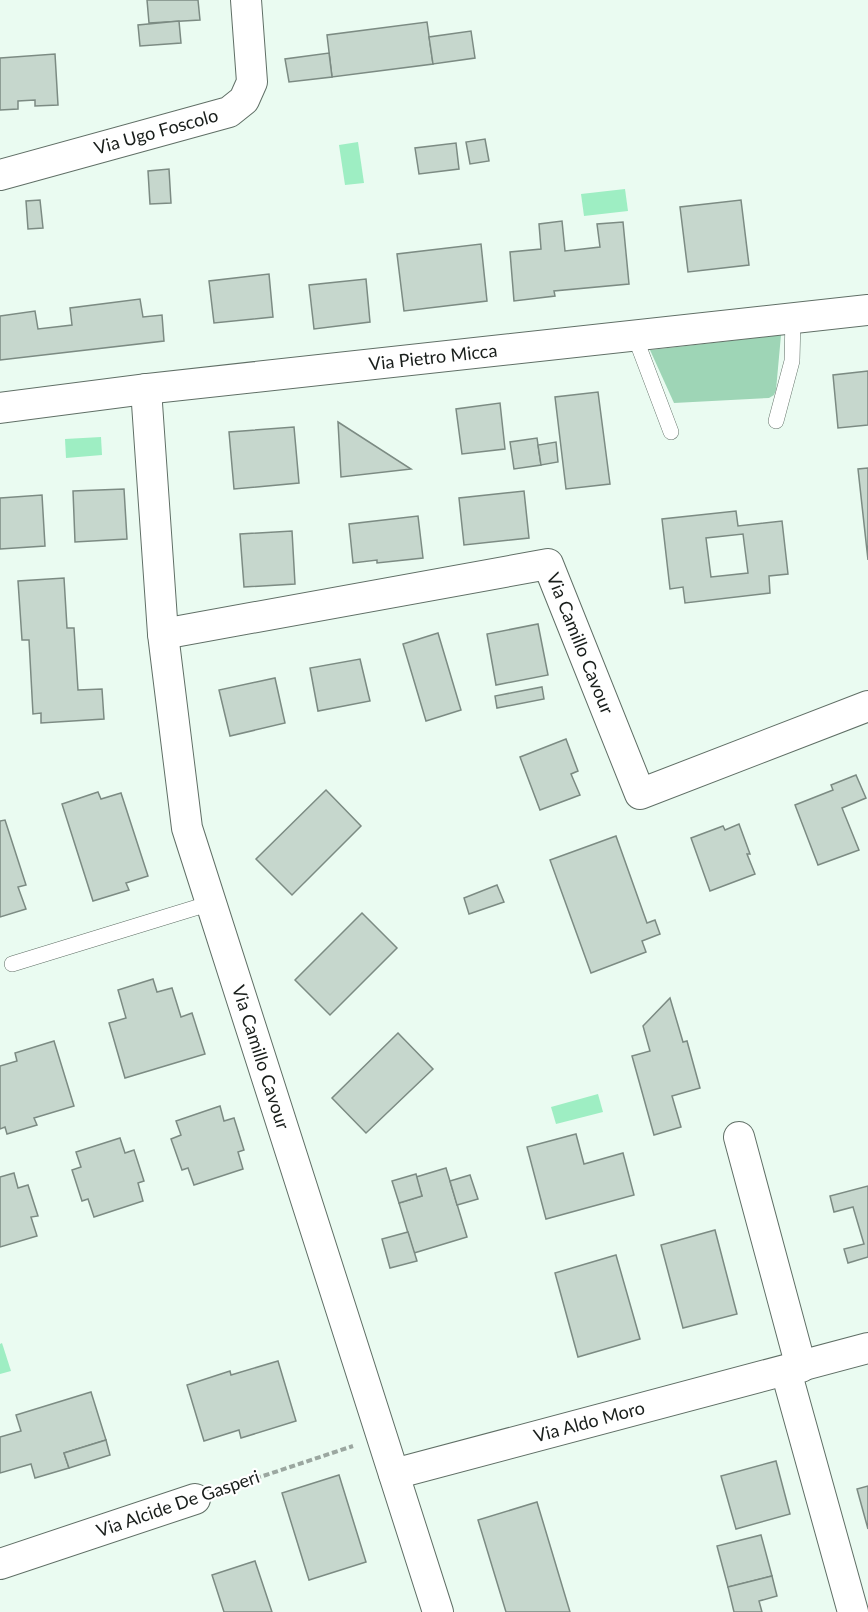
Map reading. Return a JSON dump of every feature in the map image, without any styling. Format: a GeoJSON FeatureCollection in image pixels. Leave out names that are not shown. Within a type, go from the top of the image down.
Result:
{"type":"FeatureCollection","features":[{"type":"Feature","properties":{"kind":"street","name":"Via Ugo Foscolo"},"geometry":{"type":"LineString","coordinates":[[0,175],[229,112],[244,100],[252,82],[246,0]]}},
{"type":"Feature","properties":{"kind":"street","name":"Via Pietro Micca"},"geometry":{"type":"LineString","coordinates":[[0,408],[146,389],[868,310]]}},
{"type":"Feature","properties":{"kind":"street","name":"Via Camillo Cavour"},"geometry":{"type":"LineString","coordinates":[[146,389],[163,634],[187,828],[394,1474]]}},
{"type":"Feature","properties":{"kind":"street","name":"Via Camillo Cavour"},"geometry":{"type":"LineString","coordinates":[[163,634],[548,564],[640,794],[868,706]]}},
{"type":"Feature","properties":{"kind":"street"},"geometry":{"type":"LineString","coordinates":[[739,1137],[854,1612]]}},
{"type":"Feature","properties":{"kind":"street","name":"Via Aldo Moro"},"geometry":{"type":"LineString","coordinates":[[394,1474],[868,1348]]}},
{"type":"Feature","properties":{"kind":"street"},"geometry":{"type":"LineString","coordinates":[[394,1474],[438,1612]]}},
{"type":"Feature","properties":{"kind":"street","name":"Via Alcide De Gasperi"},"geometry":{"type":"LineString","coordinates":[[0,1564],[195,1499]]}},
{"type":"Feature","properties":{"kind":"lane"},"geometry":{"type":"LineString","coordinates":[[776,421],[792,361],[793,318]]}},
{"type":"Feature","properties":{"kind":"lane"},"geometry":{"type":"LineString","coordinates":[[634,334],[671,432]]}},
{"type":"Feature","properties":{"kind":"lane"},"geometry":{"type":"LineString","coordinates":[[12,964],[211,903]]}},
{"type":"Feature","properties":{"kind":"path","name":"Via Alcide De Gasperi"},"geometry":{"type":"LineString","coordinates":[[195,1499],[356,1445]]}},
{"type":"Feature","properties":{"kind":"shaded area"},"geometry":{"type":"Polygon","coordinates":[[[358,142],[364,183],[345,185],[339,145],[358,142]]]}},
{"type":"Feature","properties":{"kind":"shaded area"},"geometry":{"type":"Polygon","coordinates":[[[625,189],[628,211],[584,216],[581,194],[625,189]]]}},
{"type":"Feature","properties":{"kind":"shaded area"},"geometry":{"type":"Polygon","coordinates":[[[781,335],[776,390],[769,398],[674,403],[650,350],[781,335]]]}},
{"type":"Feature","properties":{"kind":"shaded area"},"geometry":{"type":"Polygon","coordinates":[[[101,437],[102,455],[66,458],[65,439],[101,437]]]}},
{"type":"Feature","properties":{"kind":"shaded area"},"geometry":{"type":"Polygon","coordinates":[[[598,1094],[603,1112],[556,1124],[551,1107],[598,1094]]]}},
{"type":"Feature","properties":{"kind":"shaded area"},"geometry":{"type":"Polygon","coordinates":[[[2,1343],[11,1371],[0,1374],[0,1344],[2,1343]]]}},
{"type":"Feature","properties":{"kind":"building"},"geometry":{"type":"Polygon","coordinates":[[[147,0],[198,0],[200,20],[149,23],[147,0]]]}},
{"type":"Feature","properties":{"kind":"building"},"geometry":{"type":"Polygon","coordinates":[[[179,21],[181,43],[140,46],[138,25],[179,21]]]}},
{"type":"Feature","properties":{"kind":"building"},"geometry":{"type":"Polygon","coordinates":[[[427,22],[433,64],[332,77],[327,35],[427,22]]]}},
{"type":"Feature","properties":{"kind":"building"},"geometry":{"type":"Polygon","coordinates":[[[471,31],[475,58],[433,64],[429,37],[471,31]]]}},
{"type":"Feature","properties":{"kind":"building"},"geometry":{"type":"Polygon","coordinates":[[[329,53],[332,77],[289,82],[285,59],[329,53]]]}},
{"type":"Feature","properties":{"kind":"building"},"geometry":{"type":"Polygon","coordinates":[[[55,54],[58,105],[35,106],[35,100],[18,101],[18,109],[0,110],[0,58],[55,54]]]}},
{"type":"Feature","properties":{"kind":"building"},"geometry":{"type":"Polygon","coordinates":[[[485,139],[489,161],[470,164],[466,142],[485,139]]]}},
{"type":"Feature","properties":{"kind":"building"},"geometry":{"type":"Polygon","coordinates":[[[456,143],[459,169],[419,174],[415,148],[456,143]]]}},
{"type":"Feature","properties":{"kind":"building"},"geometry":{"type":"Polygon","coordinates":[[[169,169],[171,203],[150,204],[148,171],[169,169]]]}},
{"type":"Feature","properties":{"kind":"building"},"geometry":{"type":"Polygon","coordinates":[[[40,200],[43,228],[28,229],[26,201],[40,200]]]}},
{"type":"Feature","properties":{"kind":"building"},"geometry":{"type":"Polygon","coordinates":[[[741,200],[749,265],[688,272],[680,207],[741,200]]]}},
{"type":"Feature","properties":{"kind":"building"},"geometry":{"type":"Polygon","coordinates":[[[562,221],[565,251],[600,247],[597,224],[623,222],[629,284],[554,291],[555,296],[514,301],[510,252],[541,249],[539,224],[562,221]]]}},
{"type":"Feature","properties":{"kind":"building"},"geometry":{"type":"Polygon","coordinates":[[[481,244],[487,301],[404,311],[397,254],[481,244]]]}},
{"type":"Feature","properties":{"kind":"building"},"geometry":{"type":"Polygon","coordinates":[[[269,274],[273,317],[214,323],[209,281],[269,274]]]}},
{"type":"Feature","properties":{"kind":"building"},"geometry":{"type":"Polygon","coordinates":[[[366,279],[370,322],[314,329],[309,285],[366,279]]]}},
{"type":"Feature","properties":{"kind":"building"},"geometry":{"type":"Polygon","coordinates":[[[140,299],[143,317],[162,315],[164,341],[0,360],[0,316],[35,311],[38,329],[72,325],[70,308],[140,299]]]}},
{"type":"Feature","properties":{"kind":"building"},"geometry":{"type":"Polygon","coordinates":[[[868,371],[868,425],[838,428],[833,375],[868,371]]]}},
{"type":"Feature","properties":{"kind":"building"},"geometry":{"type":"Polygon","coordinates":[[[598,392],[610,484],[566,489],[555,397],[598,392]]]}},
{"type":"Feature","properties":{"kind":"building"},"geometry":{"type":"Polygon","coordinates":[[[500,403],[505,449],[462,454],[456,409],[500,403]]]}},
{"type":"Feature","properties":{"kind":"building"},"geometry":{"type":"Polygon","coordinates":[[[338,422],[411,469],[341,477],[338,422]]]}},
{"type":"Feature","properties":{"kind":"building"},"geometry":{"type":"Polygon","coordinates":[[[294,427],[299,483],[234,489],[229,432],[294,427]]]}},
{"type":"Feature","properties":{"kind":"building"},"geometry":{"type":"Polygon","coordinates":[[[537,438],[541,465],[514,469],[510,442],[537,438]]]}},
{"type":"Feature","properties":{"kind":"building"},"geometry":{"type":"Polygon","coordinates":[[[556,442],[558,462],[541,465],[538,445],[556,442]]]}},
{"type":"Feature","properties":{"kind":"building"},"geometry":{"type":"Polygon","coordinates":[[[868,468],[868,560],[858,469],[868,468]]]}},
{"type":"Feature","properties":{"kind":"building"},"geometry":{"type":"Polygon","coordinates":[[[124,489],[127,539],[75,542],[73,491],[124,489]]]}},
{"type":"Feature","properties":{"kind":"building"},"geometry":{"type":"Polygon","coordinates":[[[524,491],[529,538],[464,545],[459,498],[524,491]]]}},
{"type":"Feature","properties":{"kind":"building"},"geometry":{"type":"Polygon","coordinates":[[[42,495],[45,546],[0,549],[0,498],[42,495]]]}},
{"type":"Feature","properties":{"kind":"building"},"geometry":{"type":"Polygon","coordinates":[[[736,511],[738,526],[782,521],[788,574],[769,576],[770,593],[685,603],[683,587],[670,589],[662,519],[736,511]],[[743,534],[706,538],[711,577],[748,573],[743,534]]]}},
{"type":"Feature","properties":{"kind":"building"},"geometry":{"type":"Polygon","coordinates":[[[418,516],[423,558],[353,563],[349,524],[418,516]]]}},
{"type":"Feature","properties":{"kind":"building"},"geometry":{"type":"Polygon","coordinates":[[[292,531],[295,584],[244,587],[240,534],[292,531]]]}},
{"type":"Feature","properties":{"kind":"building"},"geometry":{"type":"Polygon","coordinates":[[[64,578],[67,628],[74,628],[78,690],[102,689],[104,719],[41,723],[41,713],[33,714],[29,640],[22,640],[18,581],[64,578]]]}},
{"type":"Feature","properties":{"kind":"building"},"geometry":{"type":"Polygon","coordinates":[[[538,624],[548,675],[496,685],[487,634],[538,624]]]}},
{"type":"Feature","properties":{"kind":"building"},"geometry":{"type":"Polygon","coordinates":[[[438,633],[461,710],[426,721],[403,644],[438,633]]]}},
{"type":"Feature","properties":{"kind":"building"},"geometry":{"type":"Polygon","coordinates":[[[360,659],[370,701],[318,711],[310,668],[360,659]]]}},
{"type":"Feature","properties":{"kind":"building"},"geometry":{"type":"Polygon","coordinates":[[[275,678],[285,723],[230,736],[219,690],[275,678]]]}},
{"type":"Feature","properties":{"kind":"building"},"geometry":{"type":"Polygon","coordinates":[[[542,687],[544,699],[497,708],[495,696],[542,687]]]}},
{"type":"Feature","properties":{"kind":"building"},"geometry":{"type":"Polygon","coordinates":[[[566,739],[578,771],[571,774],[580,795],[540,810],[520,757],[566,739]]]}},
{"type":"Feature","properties":{"kind":"building"},"geometry":{"type":"Polygon","coordinates":[[[856,775],[866,798],[842,808],[859,850],[818,865],[795,805],[833,790],[831,785],[856,775]]]}},
{"type":"Feature","properties":{"kind":"building"},"geometry":{"type":"Polygon","coordinates":[[[326,790],[361,826],[292,895],[256,859],[326,790]]]}},
{"type":"Feature","properties":{"kind":"building"},"geometry":{"type":"Polygon","coordinates":[[[98,792],[101,799],[121,793],[148,876],[126,883],[129,890],[93,901],[62,804],[98,792]]]}},
{"type":"Feature","properties":{"kind":"building"},"geometry":{"type":"Polygon","coordinates":[[[5,820],[26,885],[18,887],[26,909],[0,917],[0,821],[5,820]]]}},
{"type":"Feature","properties":{"kind":"building"},"geometry":{"type":"Polygon","coordinates":[[[739,824],[755,874],[710,891],[691,838],[723,826],[725,830],[739,824]]]}},
{"type":"Feature","properties":{"kind":"building"},"geometry":{"type":"Polygon","coordinates":[[[616,836],[647,923],[655,920],[660,934],[642,941],[646,952],[591,973],[550,860],[616,836]]]}},
{"type":"Feature","properties":{"kind":"building"},"geometry":{"type":"Polygon","coordinates":[[[497,885],[504,902],[469,914],[464,898],[497,885]]]}},
{"type":"Feature","properties":{"kind":"building"},"geometry":{"type":"Polygon","coordinates":[[[362,913],[397,948],[330,1015],[295,980],[362,913]]]}},
{"type":"Feature","properties":{"kind":"building"},"geometry":{"type":"Polygon","coordinates":[[[153,979],[157,992],[172,988],[181,1017],[192,1013],[205,1054],[125,1078],[109,1023],[126,1018],[118,990],[153,979]]]}},
{"type":"Feature","properties":{"kind":"building"},"geometry":{"type":"Polygon","coordinates":[[[670,998],[683,1042],[687,1041],[700,1088],[672,1096],[681,1127],[654,1135],[632,1056],[650,1051],[643,1026],[670,998]]]}},
{"type":"Feature","properties":{"kind":"building"},"geometry":{"type":"Polygon","coordinates":[[[398,1033],[433,1069],[366,1133],[332,1098],[398,1033]]]}},
{"type":"Feature","properties":{"kind":"building"},"geometry":{"type":"Polygon","coordinates":[[[54,1041],[74,1106],[34,1118],[37,1125],[7,1134],[5,1127],[0,1129],[0,1066],[17,1061],[15,1053],[54,1041]]]}},
{"type":"Feature","properties":{"kind":"building"},"geometry":{"type":"Polygon","coordinates":[[[220,1106],[224,1121],[234,1118],[244,1150],[238,1152],[243,1169],[194,1185],[188,1168],[182,1170],[171,1139],[181,1135],[176,1121],[220,1106]]]}},
{"type":"Feature","properties":{"kind":"building"},"geometry":{"type":"Polygon","coordinates":[[[576,1134],[584,1164],[623,1153],[634,1195],[546,1219],[527,1147],[576,1134]]]}},
{"type":"Feature","properties":{"kind":"building"},"geometry":{"type":"Polygon","coordinates":[[[120,1138],[125,1153],[134,1150],[144,1181],[138,1183],[143,1201],[94,1217],[88,1199],[82,1201],[72,1170],[81,1167],[76,1152],[120,1138]]]}},
{"type":"Feature","properties":{"kind":"building"},"geometry":{"type":"Polygon","coordinates":[[[446,1168],[467,1237],[414,1253],[399,1203],[422,1196],[416,1177],[446,1168]]]}},
{"type":"Feature","properties":{"kind":"building"},"geometry":{"type":"Polygon","coordinates":[[[14,1173],[18,1188],[28,1185],[38,1216],[31,1217],[37,1236],[0,1247],[0,1177],[14,1173]]]}},
{"type":"Feature","properties":{"kind":"building"},"geometry":{"type":"Polygon","coordinates":[[[416,1174],[422,1196],[399,1203],[392,1181],[416,1174]]]}},
{"type":"Feature","properties":{"kind":"building"},"geometry":{"type":"Polygon","coordinates":[[[470,1175],[478,1199],[457,1205],[450,1181],[470,1175]]]}},
{"type":"Feature","properties":{"kind":"building"},"geometry":{"type":"Polygon","coordinates":[[[868,1186],[868,1257],[848,1263],[844,1249],[864,1244],[853,1207],[834,1212],[830,1196],[868,1186]]]}},
{"type":"Feature","properties":{"kind":"building"},"geometry":{"type":"Polygon","coordinates":[[[715,1230],[737,1314],[683,1328],[661,1245],[715,1230]]]}},
{"type":"Feature","properties":{"kind":"building"},"geometry":{"type":"Polygon","coordinates":[[[408,1232],[417,1261],[390,1268],[382,1239],[408,1232]]]}},
{"type":"Feature","properties":{"kind":"building"},"geometry":{"type":"Polygon","coordinates":[[[616,1255],[640,1339],[578,1357],[555,1273],[616,1255]]]}},
{"type":"Feature","properties":{"kind":"building"},"geometry":{"type":"Polygon","coordinates":[[[278,1361],[296,1421],[241,1438],[239,1430],[204,1441],[187,1385],[230,1371],[231,1375],[278,1361]]]}},
{"type":"Feature","properties":{"kind":"building"},"geometry":{"type":"Polygon","coordinates":[[[91,1392],[106,1440],[64,1453],[69,1468],[35,1478],[31,1464],[0,1473],[0,1437],[21,1431],[16,1415],[91,1392]]]}},
{"type":"Feature","properties":{"kind":"building"},"geometry":{"type":"Polygon","coordinates":[[[106,1440],[110,1455],[69,1468],[64,1453],[106,1440]]]}},
{"type":"Feature","properties":{"kind":"building"},"geometry":{"type":"Polygon","coordinates":[[[776,1461],[790,1514],[736,1529],[721,1476],[776,1461]]]}},
{"type":"Feature","properties":{"kind":"building"},"geometry":{"type":"Polygon","coordinates":[[[339,1475],[366,1562],[309,1580],[282,1493],[339,1475]]]}},
{"type":"Feature","properties":{"kind":"building"},"geometry":{"type":"Polygon","coordinates":[[[868,1486],[868,1529],[857,1489],[868,1486]]]}},
{"type":"Feature","properties":{"kind":"building"},"geometry":{"type":"Polygon","coordinates":[[[537,1502],[570,1612],[506,1612],[478,1520],[537,1502]]]}},
{"type":"Feature","properties":{"kind":"building"},"geometry":{"type":"Polygon","coordinates":[[[761,1535],[772,1576],[728,1587],[717,1546],[761,1535]]]}},
{"type":"Feature","properties":{"kind":"building"},"geometry":{"type":"Polygon","coordinates":[[[255,1561],[272,1612],[224,1612],[212,1575],[255,1561]]]}},
{"type":"Feature","properties":{"kind":"building"},"geometry":{"type":"Polygon","coordinates":[[[772,1576],[777,1596],[759,1601],[762,1612],[734,1612],[728,1587],[772,1576]]]}}]}
